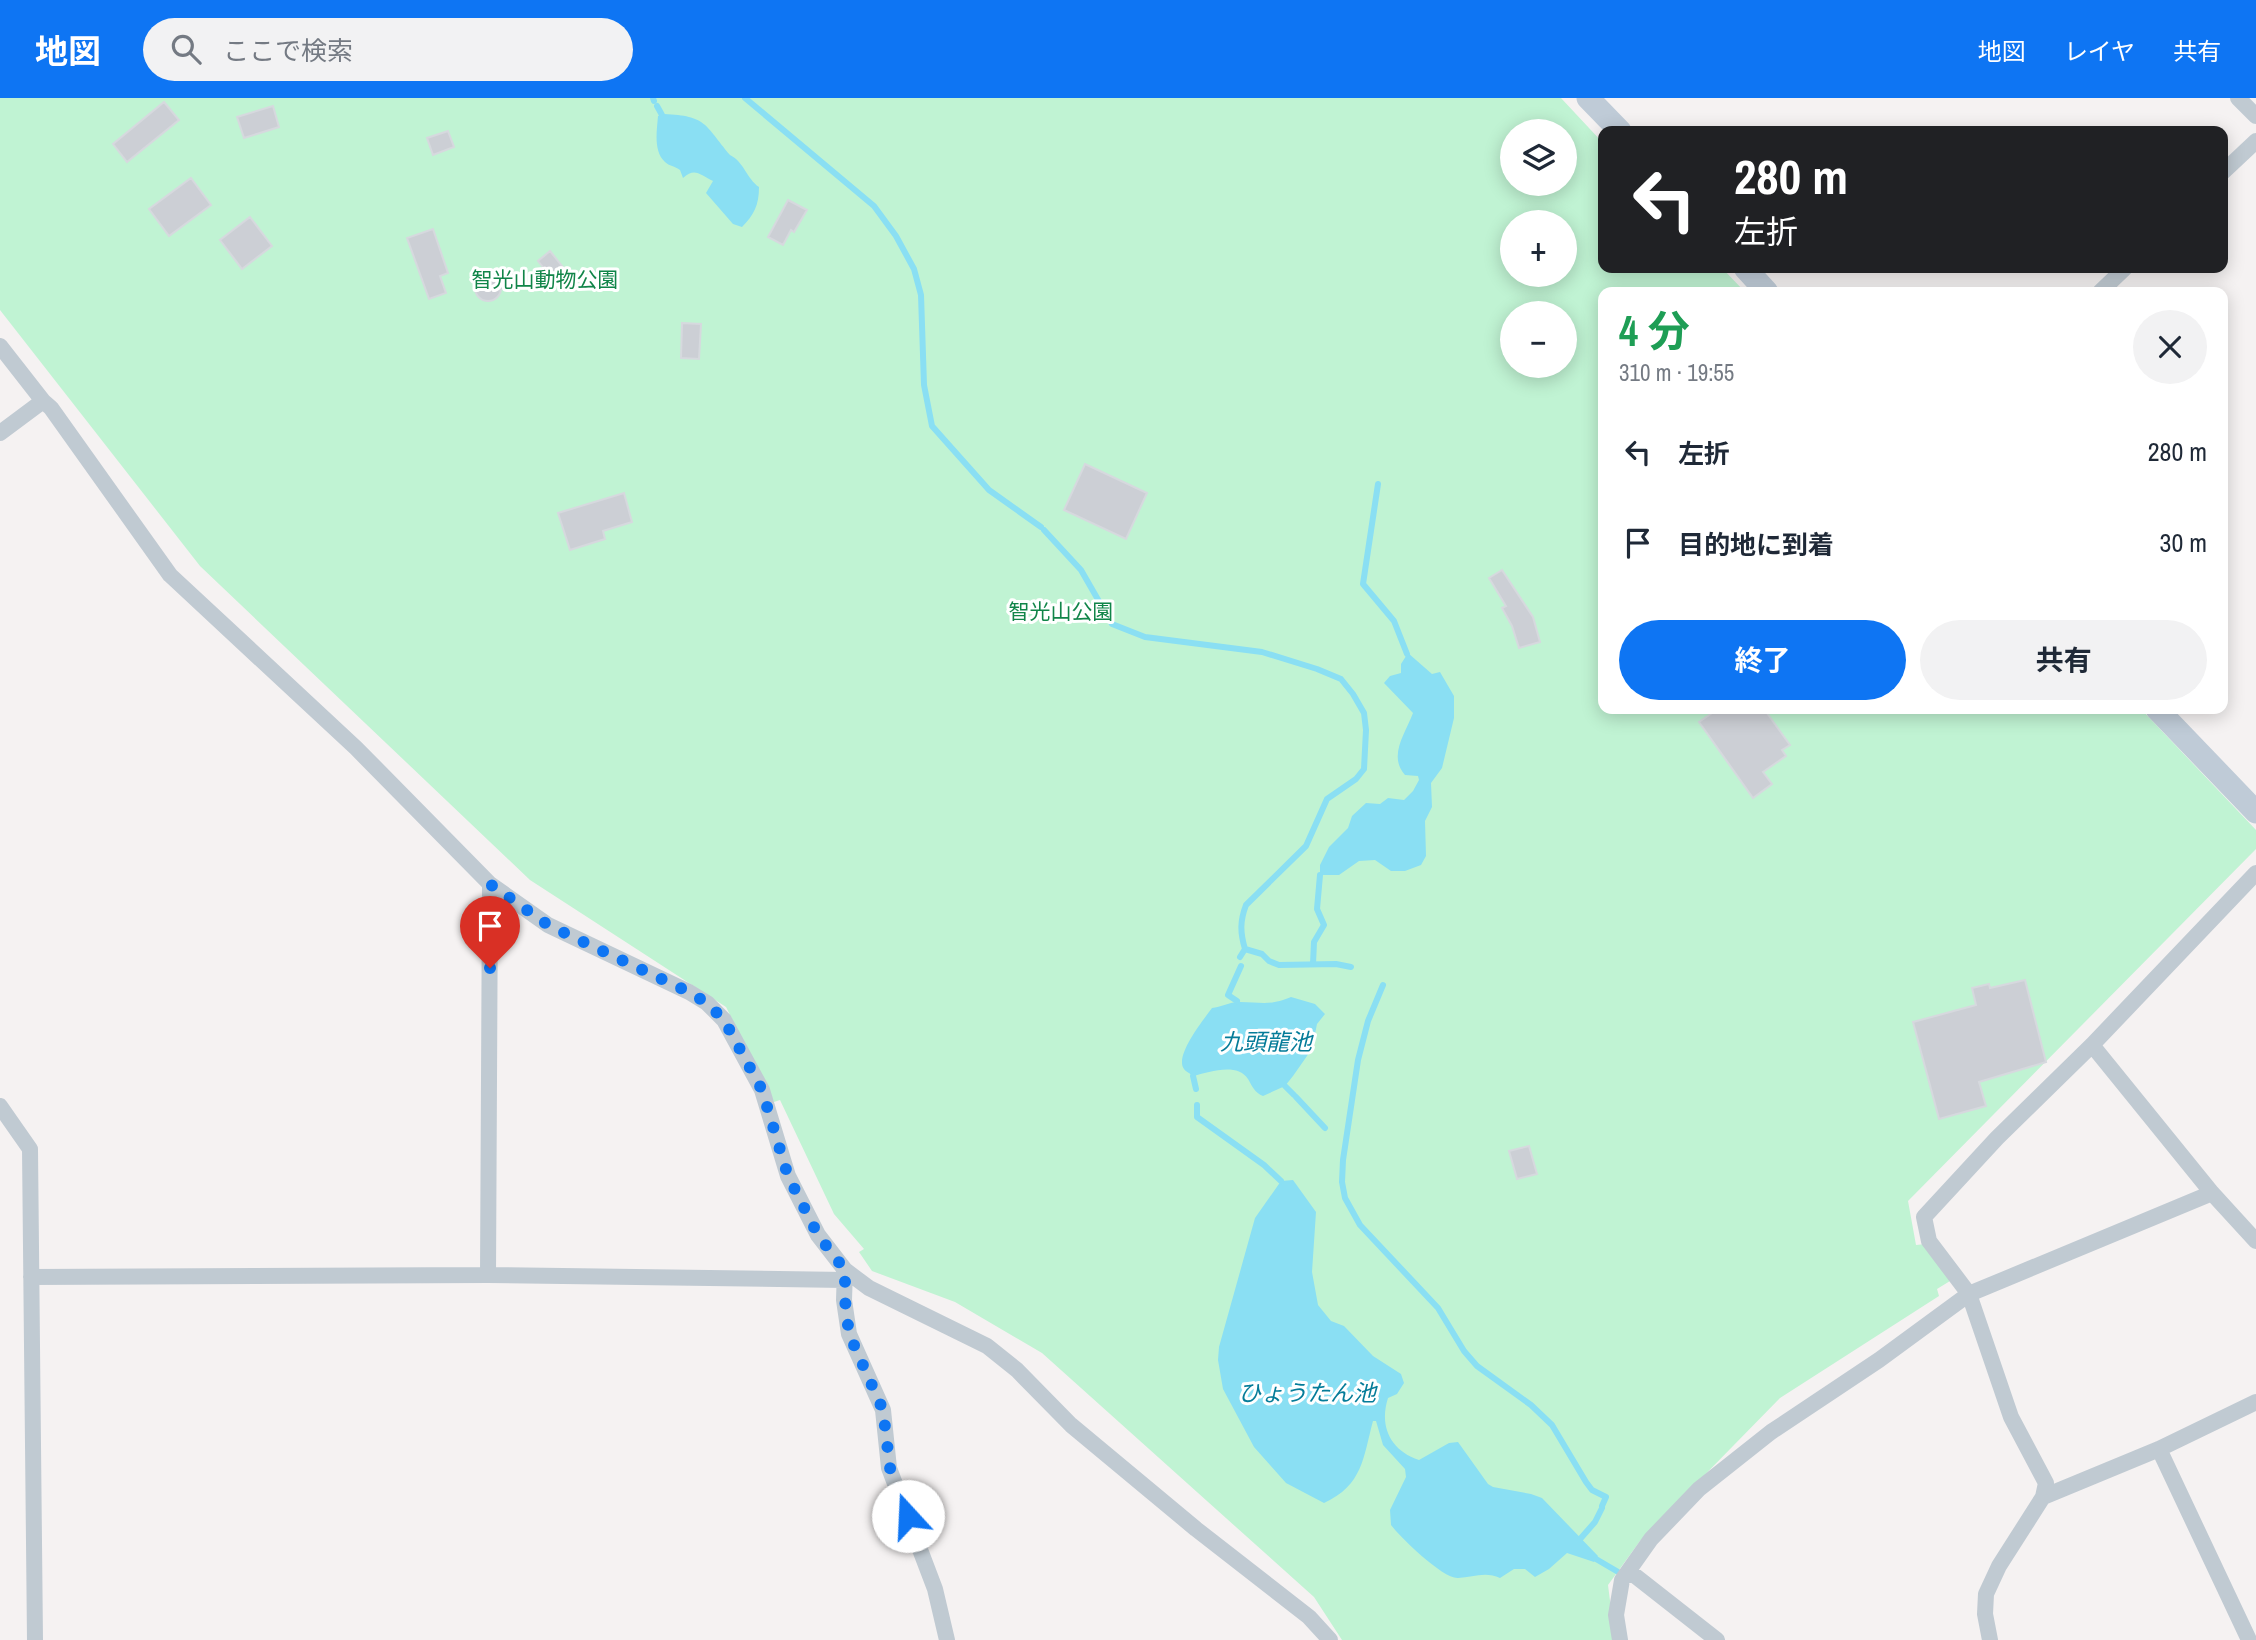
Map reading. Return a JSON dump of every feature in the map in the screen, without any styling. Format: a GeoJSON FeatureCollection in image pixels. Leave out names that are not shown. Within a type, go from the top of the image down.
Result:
{"type":"FeatureCollection","features":[{"type":"Feature","properties":{"kind":"street"},"geometry":{"type":"LineString","coordinates":[[1588,98],[1615,126]]}},
{"type":"Feature","properties":{"kind":"street"},"geometry":{"type":"LineString","coordinates":[[2238,98],[2256,116]]}},
{"type":"Feature","properties":{"kind":"street"},"geometry":{"type":"LineString","coordinates":[[2228,167],[2256,141]]}},
{"type":"Feature","properties":{"kind":"street"},"geometry":{"type":"LineString","coordinates":[[1750,273],[1762,287]]}},
{"type":"Feature","properties":{"kind":"street"},"geometry":{"type":"LineString","coordinates":[[2105,287],[2120,273]]}},
{"type":"Feature","properties":{"kind":"street"},"geometry":{"type":"LineString","coordinates":[[0,346],[51,408],[170,575],[356,748],[490,884],[548,925],[689,992],[707,1003],[724,1020],[762,1090],[788,1176],[818,1235],[845,1275],[987,1346],[1017,1370],[1072,1426],[1196,1529],[1309,1617],[1330,1640]]}},
{"type":"Feature","properties":{"kind":"street"},"geometry":{"type":"LineString","coordinates":[[0,433],[43,401]]}},
{"type":"Feature","properties":{"kind":"street"},"geometry":{"type":"LineString","coordinates":[[2162,714],[2256,812]]}},
{"type":"Feature","properties":{"kind":"street"},"geometry":{"type":"LineString","coordinates":[[1990,1640],[1985,1614],[1986,1594],[1999,1566],[2043,1497],[2046,1483],[2011,1417],[1969,1294],[1929,1241],[1924,1217],[1997,1138],[2092,1045],[2256,873]]}},
{"type":"Feature","properties":{"kind":"street"},"geometry":{"type":"LineString","coordinates":[[488,1275],[490,884]]}},
{"type":"Feature","properties":{"kind":"street"},"geometry":{"type":"LineString","coordinates":[[2092,1045],[2212,1193],[2256,1241]]}},
{"type":"Feature","properties":{"kind":"street"},"geometry":{"type":"LineString","coordinates":[[0,1106],[30,1149],[35,1640]]}},
{"type":"Feature","properties":{"kind":"street"},"geometry":{"type":"LineString","coordinates":[[1620,1640],[1616,1615],[1626,1575],[1651,1539],[1699,1489],[1771,1432],[1879,1360],[1969,1294],[2212,1193]]}},
{"type":"Feature","properties":{"kind":"street"},"geometry":{"type":"LineString","coordinates":[[31,1277],[845,1275]]}},
{"type":"Feature","properties":{"kind":"street"},"geometry":{"type":"LineString","coordinates":[[845,1275],[849,1334],[883,1410],[890,1468],[935,1589],[947,1640]]}},
{"type":"Feature","properties":{"kind":"street"},"geometry":{"type":"LineString","coordinates":[[2043,1497],[2159,1449],[2256,1402]]}},
{"type":"Feature","properties":{"kind":"street"},"geometry":{"type":"LineString","coordinates":[[2159,1449],[2249,1640]]}},
{"type":"Feature","properties":{"kind":"street"},"geometry":{"type":"LineString","coordinates":[[1626,1575],[1717,1640]]}},
{"type":"Feature","properties":{"kind":"green space","name":"智光山公園"},"geometry":{"type":"Polygon","coordinates":[[[0,98],[1561,98],[1598,138],[1598,273],[1727,273],[1740,287],[1598,287],[1598,714],[2146,714],[2256,830],[2256,849],[1908,1201],[1916,1245],[1926,1244],[1950,1281],[1937,1289],[1939,1296],[1780,1398],[1640,1541],[1608,1585],[1615,1640],[1342,1640],[1314,1597],[1042,1353],[955,1302],[872,1271],[859,1252],[864,1249],[834,1214],[780,1100],[774,1102],[726,1007],[530,880],[200,566],[0,310],[0,98]]]}},
{"type":"Feature","properties":{"kind":"water"},"geometry":{"type":"Polygon","coordinates":[[[664,114],[689,117],[703,124],[759,187],[755,209],[742,227],[733,224],[706,193],[713,181],[694,173],[683,178],[680,170],[661,157],[657,146],[657,128],[658,116],[664,114]]]}},
{"type":"Feature","properties":{"kind":"water"},"geometry":{"type":"Polygon","coordinates":[[[1408,653],[1432,674],[1440,672],[1454,696],[1454,718],[1442,768],[1431,783],[1432,807],[1425,821],[1426,856],[1421,865],[1405,871],[1391,871],[1375,860],[1359,861],[1339,875],[1320,875],[1320,865],[1329,847],[1348,828],[1352,816],[1366,803],[1380,804],[1388,798],[1404,800],[1419,780],[1418,776],[1405,775],[1398,760],[1400,745],[1413,713],[1384,683],[1390,676],[1401,673],[1401,664],[1408,653]]]}},
{"type":"Feature","properties":{"kind":"water","name":"九頭龍池"},"geometry":{"type":"Polygon","coordinates":[[[1291,997],[1315,1004],[1325,1014],[1317,1024],[1313,1044],[1307,1056],[1285,1086],[1263,1096],[1237,1071],[1222,1070],[1193,1076],[1184,1070],[1182,1063],[1186,1047],[1212,1008],[1237,1002],[1271,1003],[1291,997]]]}},
{"type":"Feature","properties":{"kind":"water","name":"ひょうたん池"},"geometry":{"type":"Polygon","coordinates":[[[1293,1180],[1316,1212],[1312,1272],[1318,1305],[1331,1321],[1344,1326],[1373,1356],[1401,1374],[1404,1383],[1397,1394],[1388,1398],[1386,1408],[1386,1427],[1394,1443],[1409,1456],[1419,1460],[1449,1443],[1458,1442],[1488,1484],[1542,1498],[1598,1556],[1594,1562],[1567,1553],[1535,1577],[1525,1569],[1514,1569],[1500,1578],[1485,1575],[1458,1578],[1442,1572],[1391,1525],[1390,1510],[1406,1477],[1405,1469],[1383,1445],[1376,1421],[1373,1421],[1354,1479],[1337,1496],[1324,1503],[1286,1483],[1254,1447],[1223,1389],[1218,1360],[1219,1347],[1255,1218],[1281,1181],[1293,1180]]]}},
{"type":"Feature","properties":{"kind":"building"},"geometry":{"type":"Polygon","coordinates":[[[164,102],[179,120],[127,162],[113,144],[164,102]]]}},
{"type":"Feature","properties":{"kind":"building"},"geometry":{"type":"Polygon","coordinates":[[[273,106],[279,127],[244,138],[237,117],[273,106]]]}},
{"type":"Feature","properties":{"kind":"building"},"geometry":{"type":"Polygon","coordinates":[[[448,131],[454,147],[433,155],[427,138],[448,131]]]}},
{"type":"Feature","properties":{"kind":"building"},"geometry":{"type":"Polygon","coordinates":[[[191,178],[211,205],[169,236],[149,209],[191,178]]]}},
{"type":"Feature","properties":{"kind":"building"},"geometry":{"type":"Polygon","coordinates":[[[788,200],[807,210],[783,245],[768,237],[788,200]]]}},
{"type":"Feature","properties":{"kind":"building"},"geometry":{"type":"Polygon","coordinates":[[[250,217],[272,246],[242,269],[220,240],[250,217]]]}},
{"type":"Feature","properties":{"kind":"building"},"geometry":{"type":"Polygon","coordinates":[[[433,229],[448,273],[440,276],[446,293],[429,299],[407,238],[433,229]]]}},
{"type":"Feature","properties":{"kind":"building"},"geometry":{"type":"Polygon","coordinates":[[[550,251],[575,282],[562,291],[538,261],[550,251]]]}},
{"type":"Feature","properties":{"kind":"building"},"geometry":{"type":"Polygon","coordinates":[[[488,275],[497,279],[501,288],[497,297],[488,301],[479,297],[475,288],[479,279],[488,275]]]}},
{"type":"Feature","properties":{"kind":"building"},"geometry":{"type":"Polygon","coordinates":[[[682,323],[701,324],[699,359],[681,358],[682,323]]]}},
{"type":"Feature","properties":{"kind":"building"},"geometry":{"type":"Polygon","coordinates":[[[1085,464],[1147,493],[1126,539],[1064,510],[1085,464]]]}},
{"type":"Feature","properties":{"kind":"building"},"geometry":{"type":"Polygon","coordinates":[[[624,493],[632,522],[603,531],[605,539],[570,550],[558,513],[624,493]]]}},
{"type":"Feature","properties":{"kind":"building"},"geometry":{"type":"Polygon","coordinates":[[[1502,570],[1533,617],[1540,642],[1519,648],[1512,626],[1502,608],[1506,606],[1489,578],[1502,570]]]}},
{"type":"Feature","properties":{"kind":"building"},"geometry":{"type":"Polygon","coordinates":[[[1711,714],[1768,714],[1790,745],[1782,750],[1786,756],[1763,772],[1772,784],[1753,798],[1699,722],[1711,714]]]}},
{"type":"Feature","properties":{"kind":"building"},"geometry":{"type":"Polygon","coordinates":[[[2025,980],[2046,1062],[1979,1082],[1986,1106],[1939,1119],[1913,1022],[1976,1005],[1972,988],[1989,984],[1990,988],[2025,980]]]}},
{"type":"Feature","properties":{"kind":"building"},"geometry":{"type":"Polygon","coordinates":[[[1529,1146],[1537,1174],[1517,1179],[1509,1151],[1529,1146]]]}},
{"type":"Feature","properties":{"kind":"waterway"},"geometry":{"type":"LineString","coordinates":[[745,98],[874,206],[896,236],[914,269],[921,295],[924,385],[932,426],[989,490],[1041,527]]}},
{"type":"Feature","properties":{"kind":"waterway"},"geometry":{"type":"LineString","coordinates":[[657,106],[662,115]]}},
{"type":"Feature","properties":{"kind":"waterway"},"geometry":{"type":"LineString","coordinates":[[1378,484],[1363,584],[1394,621],[1407,654]]}},
{"type":"Feature","properties":{"kind":"waterway"},"geometry":{"type":"LineString","coordinates":[[1044,530],[1081,570],[1112,624],[1145,637],[1262,652],[1317,669],[1341,679],[1364,713],[1364,769],[1356,779],[1327,799],[1306,846],[1246,905],[1241,927],[1245,949],[1240,957]]}},
{"type":"Feature","properties":{"kind":"waterway"},"geometry":{"type":"LineString","coordinates":[[1313,964],[1314,942],[1324,925],[1317,909],[1320,875]]}},
{"type":"Feature","properties":{"kind":"waterway"},"geometry":{"type":"LineString","coordinates":[[1245,949],[1262,954],[1279,965],[1336,964],[1351,967]]}},
{"type":"Feature","properties":{"kind":"waterway"},"geometry":{"type":"LineString","coordinates":[[1237,1001],[1228,995],[1241,966]]}},
{"type":"Feature","properties":{"kind":"waterway"},"geometry":{"type":"LineString","coordinates":[[1383,985],[1368,1021],[1358,1060],[1343,1160],[1342,1182],[1345,1198],[1360,1225],[1438,1308],[1464,1351],[1477,1366],[1531,1405],[1552,1425],[1586,1482],[1592,1490],[1606,1497],[1602,1506]]}},
{"type":"Feature","properties":{"kind":"waterway"},"geometry":{"type":"LineString","coordinates":[[1193,1076],[1196,1089]]}},
{"type":"Feature","properties":{"kind":"waterway"},"geometry":{"type":"LineString","coordinates":[[1285,1086],[1294,1095]]}},
{"type":"Feature","properties":{"kind":"waterway"},"geometry":{"type":"LineString","coordinates":[[1296,1097],[1325,1128]]}},
{"type":"Feature","properties":{"kind":"waterway"},"geometry":{"type":"LineString","coordinates":[[1197,1105],[1197,1117],[1264,1165],[1281,1181]]}},
{"type":"Feature","properties":{"kind":"waterway"},"geometry":{"type":"LineString","coordinates":[[1581,1538],[1595,1522],[1602,1508]]}},
{"type":"Feature","properties":{"kind":"waterway"},"geometry":{"type":"LineString","coordinates":[[1596,1559],[1625,1576]]}},
{"type":"Feature","properties":{"kind":"route"},"geometry":{"type":"LineString","coordinates":[[490,968],[490,884],[548,925],[689,992],[707,1003],[724,1020],[762,1090],[788,1176],[818,1235],[845,1270],[849,1334],[883,1410],[890,1468],[908,1516]]}},
{"type":"Feature","properties":{"kind":"park label","name":"智光山動物公園"},"geometry":{"type":"Point","coordinates":[545,280]}}]}
